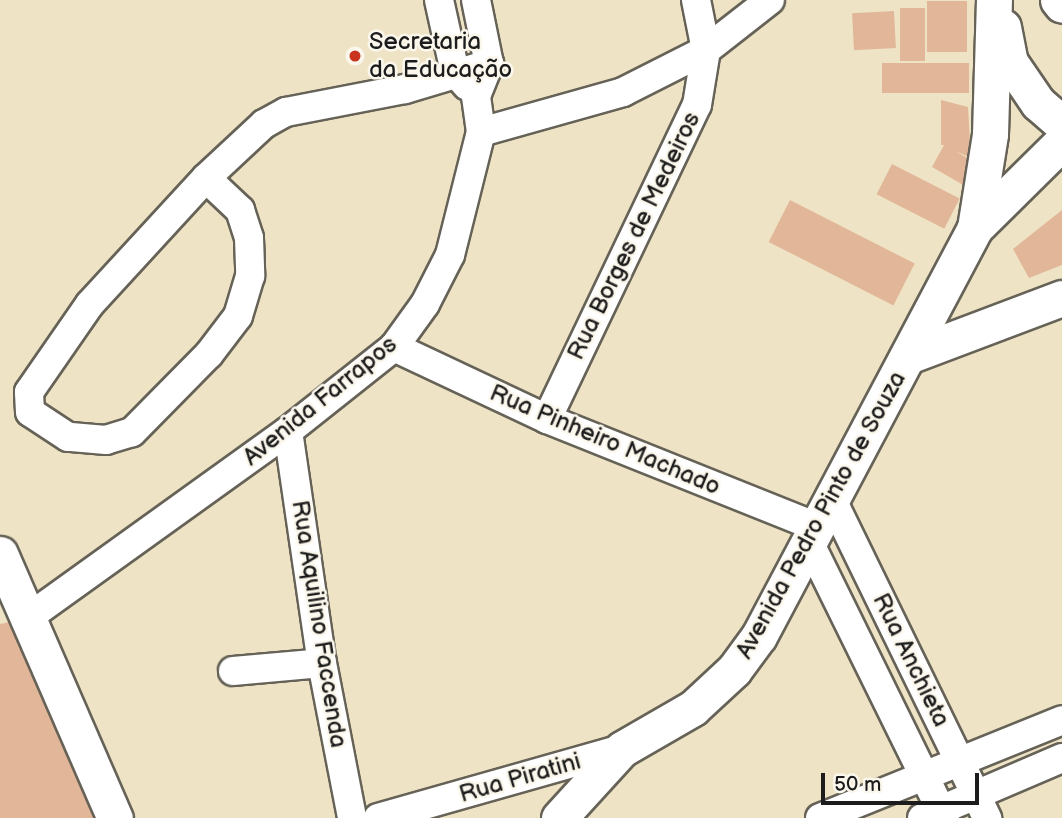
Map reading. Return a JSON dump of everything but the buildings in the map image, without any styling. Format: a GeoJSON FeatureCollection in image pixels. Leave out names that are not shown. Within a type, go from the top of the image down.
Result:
{"type":"FeatureCollection","features":[{"type":"Feature","properties":{"kind":"main road"},"geometry":{"type":"LineString","coordinates":[[995,0],[1010,62],[1038,103],[1062,124]]}},
{"type":"Feature","properties":{"kind":"main road","name":"Avenida Pedro Pinto de Souza"},"geometry":{"type":"LineString","coordinates":[[559,818],[622,749],[692,708],[734,670],[759,636],[821,525],[975,228],[990,134],[995,0]]}},
{"type":"Feature","properties":{"kind":"main road"},"geometry":{"type":"LineString","coordinates":[[1059,0],[1062,5]]}},
{"type":"Feature","properties":{"kind":"main road","name":"Avenida Pedro Pinto de Souza"},"geometry":{"type":"LineString","coordinates":[[975,228],[1062,142]]}},
{"type":"Feature","properties":{"kind":"main road"},"geometry":{"type":"LineString","coordinates":[[911,355],[1062,298]]}},
{"type":"Feature","properties":{"kind":"main road"},"geometry":{"type":"LineString","coordinates":[[0,554],[115,818]]}},
{"type":"Feature","properties":{"kind":"street"},"geometry":{"type":"LineString","coordinates":[[439,0],[455,72],[476,96],[489,64],[476,0]]}},
{"type":"Feature","properties":{"kind":"street","name":"Rua Borges de Medeiros"},"geometry":{"type":"LineString","coordinates":[[547,419],[698,105],[706,50],[696,0]]}},
{"type":"Feature","properties":{"kind":"street"},"geometry":{"type":"LineString","coordinates":[[481,132],[623,92],[706,50],[769,0]]}},
{"type":"Feature","properties":{"kind":"street"},"geometry":{"type":"LineString","coordinates":[[206,178],[240,210],[249,238],[250,276],[238,316],[209,354],[132,432],[106,440],[68,437],[30,412],[29,392],[90,304],[206,178],[264,124],[286,112],[405,89],[489,64]]}},
{"type":"Feature","properties":{"kind":"street","name":"Avenida Farrapos"},"geometry":{"type":"LineString","coordinates":[[29,617],[288,431],[394,347],[425,304],[450,255],[481,132],[476,96]]}},
{"type":"Feature","properties":{"kind":"street","name":"Rua Pinheiro Machado"},"geometry":{"type":"LineString","coordinates":[[394,347],[547,419],[821,525]]}},
{"type":"Feature","properties":{"kind":"street","name":"Rua Aquilino Faccenda"},"geometry":{"type":"LineString","coordinates":[[288,431],[322,663],[352,818]]}},
{"type":"Feature","properties":{"kind":"street","name":"Rua Anchieta"},"geometry":{"type":"LineString","coordinates":[[821,525],[961,762],[982,807]]}},
{"type":"Feature","properties":{"kind":"street","name":"Rua Anchieta"},"geometry":{"type":"LineString","coordinates":[[821,525],[925,777],[937,815]]}},
{"type":"Feature","properties":{"kind":"street"},"geometry":{"type":"LineString","coordinates":[[233,671],[322,663]]}},
{"type":"Feature","properties":{"kind":"street"},"geometry":{"type":"LineString","coordinates":[[820,818],[1062,720]]}},
{"type":"Feature","properties":{"kind":"street","name":"Rua Piratini"},"geometry":{"type":"LineString","coordinates":[[378,818],[622,749]]}},
{"type":"Feature","properties":{"kind":"street"},"geometry":{"type":"LineString","coordinates":[[937,815],[982,807],[1062,758]]}},
{"type":"Feature","properties":{"kind":"place","name":"Secretaria da Educação"},"geometry":{"type":"Point","coordinates":[355,56]}}]}
